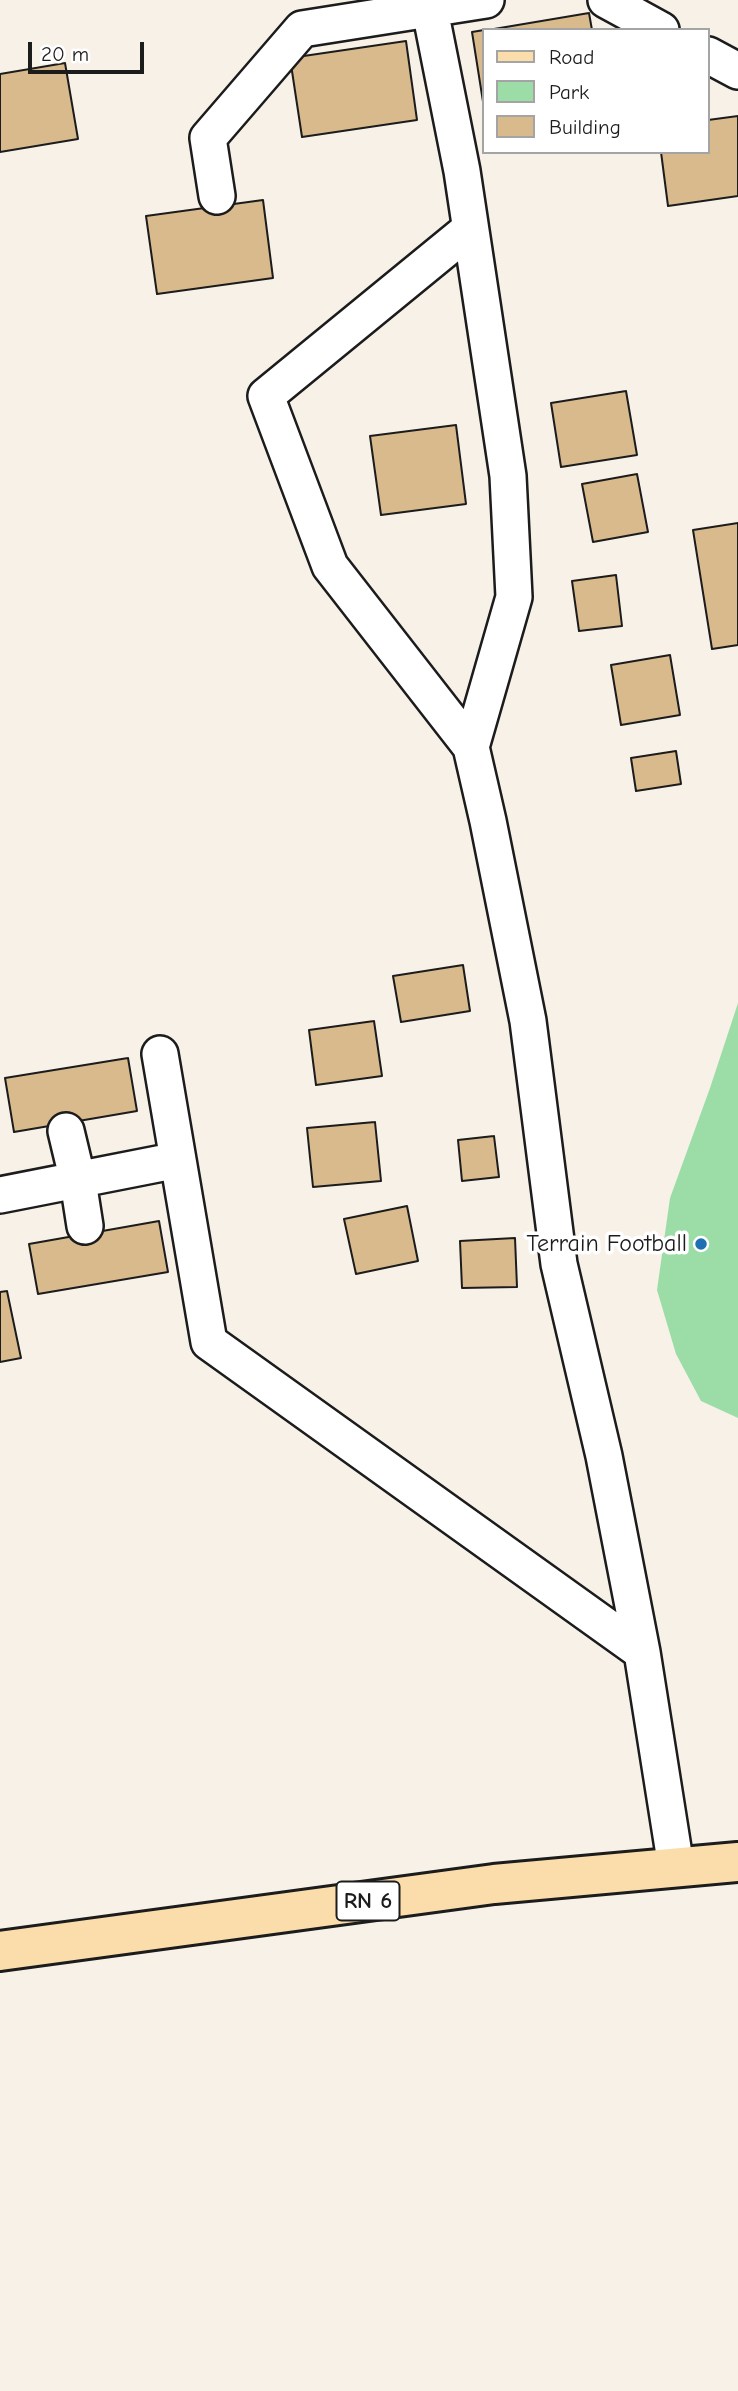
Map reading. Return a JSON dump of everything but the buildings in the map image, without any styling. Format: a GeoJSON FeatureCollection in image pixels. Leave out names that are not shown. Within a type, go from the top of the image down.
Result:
{"type":"FeatureCollection","features":[{"type":"Feature","properties":{"kind":"main road","name":"RN 6"},"geometry":{"type":"LineString","coordinates":[[0,1951],[494,1884],[738,1861]]}},
{"type":"Feature","properties":{"kind":"street"},"geometry":{"type":"LineString","coordinates":[[217,196],[208,138],[302,29],[429,4],[486,0]]}},
{"type":"Feature","properties":{"kind":"street"},"geometry":{"type":"LineString","coordinates":[[606,0],[657,28]]}},
{"type":"Feature","properties":{"kind":"street"},"geometry":{"type":"LineString","coordinates":[[429,4],[462,171],[508,476],[514,597],[471,747]]}},
{"type":"Feature","properties":{"kind":"street"},"geometry":{"type":"LineString","coordinates":[[710,56],[738,71]]}},
{"type":"Feature","properties":{"kind":"street"},"geometry":{"type":"LineString","coordinates":[[470,229],[266,396],[330,566],[471,747],[527,1021],[559,1264],[604,1456],[642,1652],[676,1867]]}},
{"type":"Feature","properties":{"kind":"street"},"geometry":{"type":"LineString","coordinates":[[160,1054],[209,1342],[642,1652]]}},
{"type":"Feature","properties":{"kind":"street"},"geometry":{"type":"LineString","coordinates":[[66,1131],[85,1226]]}},
{"type":"Feature","properties":{"kind":"street"},"geometry":{"type":"LineString","coordinates":[[0,1195],[178,1160]]}},
{"type":"Feature","properties":{"kind":"green space","name":"Terrain Football"},"geometry":{"type":"Polygon","coordinates":[[[738,1003],[738,1418],[701,1401],[676,1354],[657,1290],[670,1198],[738,1003]]]}},
{"type":"Feature","properties":{"kind":"place","name":"Terrain Football"},"geometry":{"type":"Point","coordinates":[701,1244]}}]}
